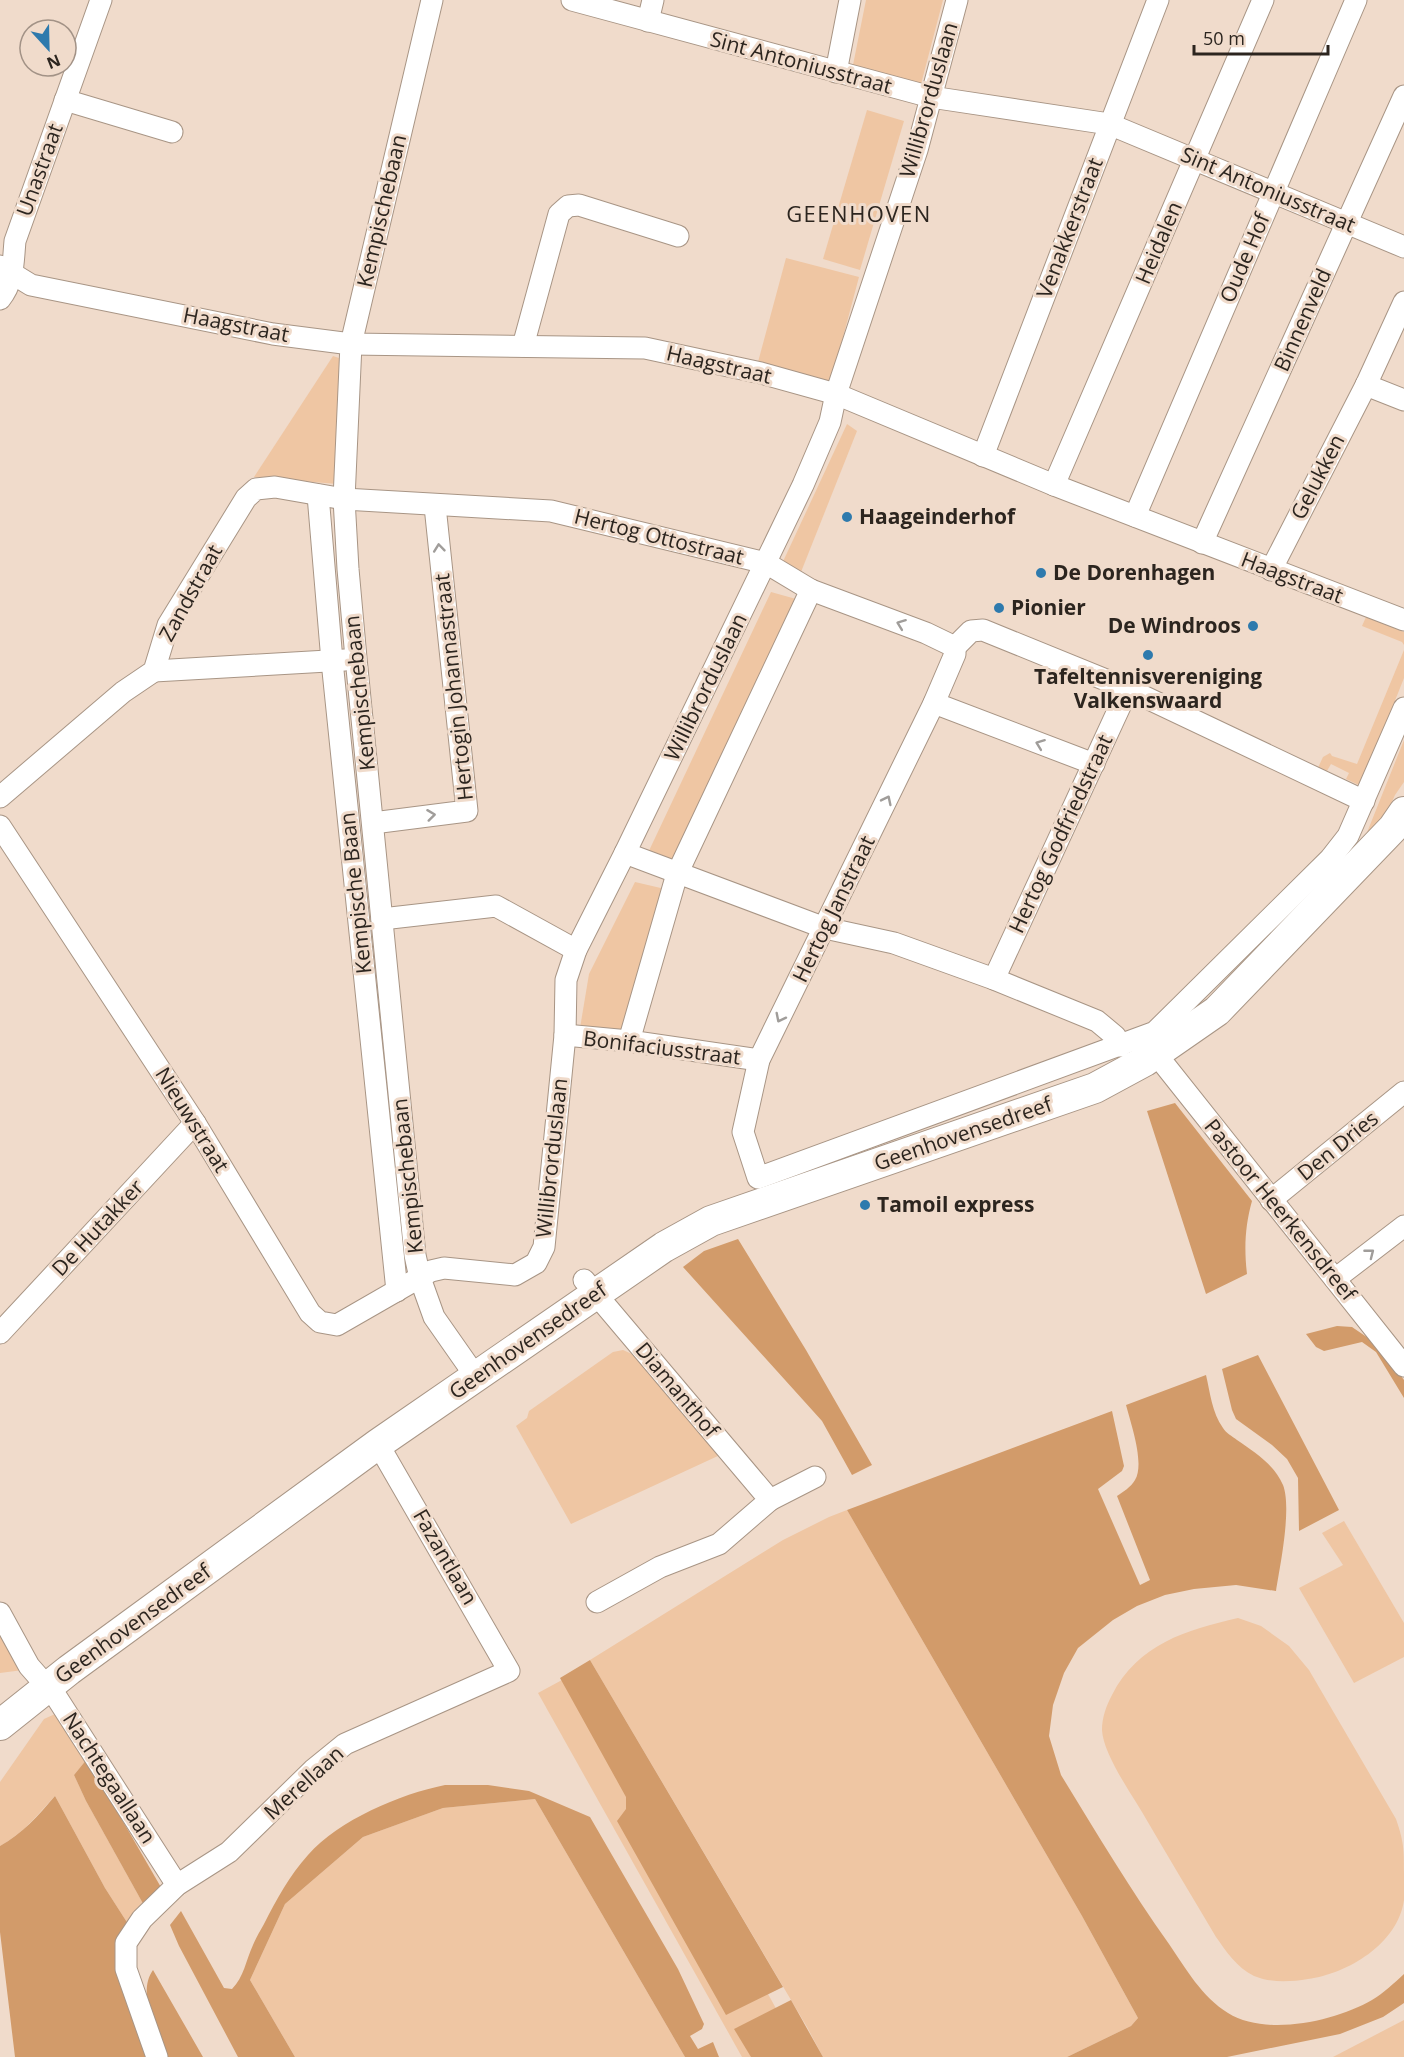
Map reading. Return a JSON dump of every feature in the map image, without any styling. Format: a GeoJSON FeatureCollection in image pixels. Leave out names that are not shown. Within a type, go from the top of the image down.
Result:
{"type":"FeatureCollection","features":[{"type":"Feature","properties":{"kind":"street","name":"Unastraat"},"geometry":{"type":"LineString","coordinates":[[6,270],[101,0]]}},
{"type":"Feature","properties":{"kind":"street","name":"Kempischebaan"},"geometry":{"type":"LineString","coordinates":[[432,0],[351,344],[344,499],[356,658],[415,1255],[420,1278],[434,1317],[476,1377]]}},
{"type":"Feature","properties":{"kind":"street","name":"Sint Antoniusstraat"},"geometry":{"type":"LineString","coordinates":[[572,0],[931,97],[1109,124],[1404,247]]}},
{"type":"Feature","properties":{"kind":"street"},"geometry":{"type":"LineString","coordinates":[[648,21],[653,0]]}},
{"type":"Feature","properties":{"kind":"street"},"geometry":{"type":"LineString","coordinates":[[836,72],[850,0]]}},
{"type":"Feature","properties":{"kind":"street","name":"Willibrorduslaan"},"geometry":{"type":"LineString","coordinates":[[420,1278],[431,1270],[444,1268],[515,1275],[536,1263],[544,1247],[565,1035],[566,980],[576,950],[766,563],[831,422],[836,394],[917,150],[957,0]]}},
{"type":"Feature","properties":{"kind":"street","name":"Venakkerstraat"},"geometry":{"type":"LineString","coordinates":[[983,456],[1158,0]]}},
{"type":"Feature","properties":{"kind":"street","name":"Heidalen"},"geometry":{"type":"LineString","coordinates":[[1054,485],[1263,0]]}},
{"type":"Feature","properties":{"kind":"street","name":"Oude Hof"},"geometry":{"type":"LineString","coordinates":[[1135,516],[1356,0]]}},
{"type":"Feature","properties":{"kind":"street","name":"Binnenveld"},"geometry":{"type":"LineString","coordinates":[[1202,543],[1404,96]]}},
{"type":"Feature","properties":{"kind":"street","name":"Unastraat"},"geometry":{"type":"LineString","coordinates":[[65,100],[172,132]]}},
{"type":"Feature","properties":{"kind":"street"},"geometry":{"type":"LineString","coordinates":[[523,346],[559,214],[567,206],[579,205],[678,236]]}},
{"type":"Feature","properties":{"kind":"street","name":"Haagstraat"},"geometry":{"type":"LineString","coordinates":[[6,270],[31,285],[273,334],[351,344],[645,348],[761,373],[836,394],[1054,485],[1404,620]]}},
{"type":"Feature","properties":{"kind":"street"},"geometry":{"type":"LineString","coordinates":[[0,298],[6,291],[6,270]]}},
{"type":"Feature","properties":{"kind":"street","name":"Gelukken"},"geometry":{"type":"LineString","coordinates":[[1271,570],[1366,384],[1404,302]]}},
{"type":"Feature","properties":{"kind":"street"},"geometry":{"type":"LineString","coordinates":[[1366,384],[1404,400]]}},
{"type":"Feature","properties":{"kind":"street","name":"Zandstraat"},"geometry":{"type":"LineString","coordinates":[[154,671],[168,625],[246,498],[256,489],[274,487],[344,499]]}},
{"type":"Feature","properties":{"kind":"street","name":"Kempische Baan"},"geometry":{"type":"LineString","coordinates":[[318,495],[397,1291]]}},
{"type":"Feature","properties":{"kind":"street","name":"Hertog Ottostraat"},"geometry":{"type":"LineString","coordinates":[[344,499],[551,511],[766,563],[811,590],[926,633],[955,647]]}},
{"type":"Feature","properties":{"kind":"street","name":"Hertogin Johannastraat"},"geometry":{"type":"LineString","coordinates":[[373,823],[467,811],[435,506]]}},
{"type":"Feature","properties":{"kind":"street"},"geometry":{"type":"LineString","coordinates":[[629,1041],[677,874],[811,590]]}},
{"type":"Feature","properties":{"kind":"street"},"geometry":{"type":"LineString","coordinates":[[955,647],[971,631],[983,630],[1128,689],[1364,801]]}},
{"type":"Feature","properties":{"kind":"street","name":"Hertog Janstraat"},"geometry":{"type":"LineString","coordinates":[[758,1178],[743,1132],[759,1060],[934,703],[955,654],[955,647]]}},
{"type":"Feature","properties":{"kind":"street"},"geometry":{"type":"LineString","coordinates":[[0,797],[123,692],[154,671],[356,658]]}},
{"type":"Feature","properties":{"kind":"street","name":"Hertog Godfriedstraat"},"geometry":{"type":"LineString","coordinates":[[994,979],[1128,689]]}},
{"type":"Feature","properties":{"kind":"street"},"geometry":{"type":"LineString","coordinates":[[934,703],[1094,764]]}},
{"type":"Feature","properties":{"kind":"street","name":"Geenhovensedreef"},"geometry":{"type":"LineString","coordinates":[[758,1178],[1155,1032],[1330,860],[1348,836],[1404,708]]}},
{"type":"Feature","properties":{"kind":"street","name":"Geenhovensedreef"},"geometry":{"type":"LineString","coordinates":[[7,1716],[378,1444],[476,1377],[590,1287],[711,1221],[1095,1088],[1161,1060],[1217,1011],[1393,828],[1404,812]]}},
{"type":"Feature","properties":{"kind":"street","name":"Nieuwstraat"},"geometry":{"type":"LineString","coordinates":[[0,826],[195,1123],[310,1313],[320,1322],[337,1324],[420,1278]]}},
{"type":"Feature","properties":{"kind":"street"},"geometry":{"type":"LineString","coordinates":[[625,853],[825,928],[894,944],[994,979],[1097,1021],[1115,1036],[1121,1046]]}},
{"type":"Feature","properties":{"kind":"street"},"geometry":{"type":"LineString","coordinates":[[382,919],[496,906],[576,950]]}},
{"type":"Feature","properties":{"kind":"street","name":"Bonifaciusstraat"},"geometry":{"type":"LineString","coordinates":[[565,1035],[629,1041],[759,1060]]}},
{"type":"Feature","properties":{"kind":"street","name":"Pastoor Heerkensdreef"},"geometry":{"type":"LineString","coordinates":[[1161,1060],[1404,1366]]}},
{"type":"Feature","properties":{"kind":"street","name":"Den Dries"},"geometry":{"type":"LineString","coordinates":[[1271,1200],[1404,1092]]}},
{"type":"Feature","properties":{"kind":"street","name":"De Hutakker"},"geometry":{"type":"LineString","coordinates":[[0,1333],[195,1123]]}},
{"type":"Feature","properties":{"kind":"street"},"geometry":{"type":"LineString","coordinates":[[1335,1279],[1404,1226]]}},
{"type":"Feature","properties":{"kind":"street","name":"Diamanthof"},"geometry":{"type":"LineString","coordinates":[[590,1287],[770,1500]]}},
{"type":"Feature","properties":{"kind":"street","name":"Fazantlaan"},"geometry":{"type":"LineString","coordinates":[[378,1444],[509,1671]]}},
{"type":"Feature","properties":{"kind":"street"},"geometry":{"type":"LineString","coordinates":[[597,1602],[660,1567],[719,1544],[770,1500],[815,1477]]}},
{"type":"Feature","properties":{"kind":"street","name":"Nachtegaallaan"},"geometry":{"type":"LineString","coordinates":[[0,1613],[29,1666],[57,1698],[177,1885]]}},
{"type":"Feature","properties":{"kind":"street","name":"Merellaan"},"geometry":{"type":"LineString","coordinates":[[157,2057],[126,1969],[126,1942],[142,1919],[177,1885],[229,1852],[313,1770],[345,1744],[509,1671]]}},
{"type":"Feature","properties":{"kind":"shaded area"},"geometry":{"type":"Polygon","coordinates":[[[866,0],[943,0],[920,88],[852,70],[866,0]]]}},
{"type":"Feature","properties":{"kind":"shaded area"},"geometry":{"type":"Polygon","coordinates":[[[867,110],[904,121],[860,270],[823,259],[867,110]]]}},
{"type":"Feature","properties":{"kind":"shaded area"},"geometry":{"type":"Polygon","coordinates":[[[786,258],[859,277],[831,382],[758,362],[786,258]]]}},
{"type":"Feature","properties":{"kind":"shaded area"},"geometry":{"type":"Polygon","coordinates":[[[333,356],[339,358],[341,363],[337,484],[254,477],[333,356]]]}},
{"type":"Feature","properties":{"kind":"shaded area"},"geometry":{"type":"Polygon","coordinates":[[[847,424],[857,431],[801,572],[780,568],[847,424]]]}},
{"type":"Feature","properties":{"kind":"shaded area"},"geometry":{"type":"Polygon","coordinates":[[[771,592],[796,599],[671,864],[647,855],[771,592]]]}},
{"type":"Feature","properties":{"kind":"shaded area"},"geometry":{"type":"Polygon","coordinates":[[[1366,617],[1404,632],[1404,645],[1402,642],[1362,626],[1366,617]]]}},
{"type":"Feature","properties":{"kind":"shaded area"},"geometry":{"type":"Polygon","coordinates":[[[1404,650],[1404,678],[1361,786],[1346,779],[1349,773],[1331,764],[1324,776],[1316,772],[1323,757],[1330,753],[1332,756],[1357,764],[1404,650]]]}},
{"type":"Feature","properties":{"kind":"shaded area"},"geometry":{"type":"Polygon","coordinates":[[[1404,740],[1404,782],[1384,819],[1364,840],[1404,740]]]}},
{"type":"Feature","properties":{"kind":"shaded area"},"geometry":{"type":"Polygon","coordinates":[[[635,882],[665,889],[621,1031],[580,1028],[589,974],[635,882]]]}},
{"type":"Feature","properties":{"kind":"shaded area"},"geometry":{"type":"Polygon","coordinates":[[[1175,1103],[1252,1201],[1246,1237],[1247,1274],[1206,1294],[1147,1111],[1175,1103]]]}},
{"type":"Feature","properties":{"kind":"shaded area"},"geometry":{"type":"Polygon","coordinates":[[[738,1239],[806,1350],[872,1465],[852,1475],[822,1421],[683,1267],[704,1251],[738,1239]]]}},
{"type":"Feature","properties":{"kind":"shaded area"},"geometry":{"type":"Polygon","coordinates":[[[1337,1326],[1352,1327],[1374,1342],[1404,1380],[1404,1398],[1376,1352],[1362,1342],[1324,1351],[1316,1347],[1306,1334],[1337,1326]]]}},
{"type":"Feature","properties":{"kind":"shaded area"},"geometry":{"type":"Polygon","coordinates":[[[623,1350],[632,1354],[720,1455],[571,1524],[516,1426],[527,1418],[529,1411],[613,1352],[623,1350]]]}},
{"type":"Feature","properties":{"kind":"shaded area"},"geometry":{"type":"Polygon","coordinates":[[[1258,1355],[1339,1510],[1299,1531],[1298,1478],[1287,1459],[1236,1419],[1222,1369],[1258,1355]]]}},
{"type":"Feature","properties":{"kind":"shaded area"},"geometry":{"type":"Polygon","coordinates":[[[1206,1375],[1214,1409],[1223,1428],[1269,1465],[1283,1485],[1286,1522],[1276,1591],[1236,1585],[1194,1589],[1165,1595],[1137,1606],[1113,1620],[1078,1648],[1064,1673],[1053,1705],[1049,1736],[1061,1775],[1188,1973],[1210,1999],[1228,2013],[1261,2024],[1281,2025],[1321,2020],[1357,2008],[1372,2000],[1404,1974],[1404,2003],[1383,2017],[1340,2034],[1227,2057],[1067,2057],[1131,2026],[1138,2018],[1082,1916],[847,1510],[1112,1411],[1124,1466],[1122,1471],[1098,1489],[1140,1585],[1150,1580],[1117,1496],[1135,1480],[1139,1464],[1126,1405],[1206,1375]]]}},
{"type":"Feature","properties":{"kind":"shaded area"},"geometry":{"type":"Polygon","coordinates":[[[847,1510],[1082,1916],[1138,2018],[1131,2026],[1067,2057],[823,2057],[590,1660],[783,1540],[847,1510]]]}},
{"type":"Feature","properties":{"kind":"shaded area"},"geometry":{"type":"Polygon","coordinates":[[[1344,1521],[1404,1623],[1404,1657],[1354,1683],[1299,1588],[1343,1565],[1322,1533],[1344,1521]]]}},
{"type":"Feature","properties":{"kind":"shaded area"},"geometry":{"type":"Polygon","coordinates":[[[1238,1618],[1261,1626],[1289,1646],[1309,1670],[1396,1819],[1401,1834],[1404,1852],[1404,1900],[1400,1916],[1392,1930],[1368,1954],[1339,1971],[1323,1976],[1294,1981],[1267,1980],[1248,1973],[1232,1959],[1216,1937],[1124,1783],[1107,1750],[1104,1739],[1103,1721],[1108,1703],[1135,1663],[1150,1651],[1182,1634],[1238,1618]]]}},
{"type":"Feature","properties":{"kind":"shaded area"},"geometry":{"type":"Polygon","coordinates":[[[0,1629],[23,1670],[0,1673],[0,1629]]]}},
{"type":"Feature","properties":{"kind":"shaded area"},"geometry":{"type":"Polygon","coordinates":[[[590,1660],[783,1987],[726,2015],[617,1821],[626,1809],[626,1797],[560,1678],[590,1660]]]}},
{"type":"Feature","properties":{"kind":"shaded area"},"geometry":{"type":"Polygon","coordinates":[[[586,1667],[803,2057],[742,2057],[538,1693],[586,1667]]]}},
{"type":"Feature","properties":{"kind":"shaded area"},"geometry":{"type":"Polygon","coordinates":[[[55,1714],[87,1759],[74,1775],[146,1909],[130,1927],[105,1888],[55,1796],[24,1829],[0,1846],[0,1782],[44,1719],[55,1714]]]}},
{"type":"Feature","properties":{"kind":"shaded area"},"geometry":{"type":"Polygon","coordinates":[[[87,1759],[166,1896],[146,1909],[74,1775],[87,1759]]]}},
{"type":"Feature","properties":{"kind":"shaded area"},"geometry":{"type":"Polygon","coordinates":[[[445,1785],[488,1785],[529,1791],[590,1817],[678,1969],[704,2024],[702,2029],[690,2036],[698,2049],[713,2042],[719,2057],[685,2057],[535,1799],[443,1808],[363,1837],[285,1904],[250,1980],[295,2057],[238,2057],[170,1925],[181,1911],[224,1988],[232,1989],[239,1979],[255,1940],[273,1906],[301,1863],[321,1842],[371,1810],[409,1795],[445,1785]]]}},
{"type":"Feature","properties":{"kind":"shaded area"},"geometry":{"type":"Polygon","coordinates":[[[55,1796],[105,1888],[130,1927],[148,2057],[15,2057],[0,1932],[0,1846],[23,1830],[55,1796]]]}},
{"type":"Feature","properties":{"kind":"shaded area"},"geometry":{"type":"Polygon","coordinates":[[[535,1799],[685,2057],[295,2057],[250,1980],[285,1904],[363,1837],[443,1808],[535,1799]]]}},
{"type":"Feature","properties":{"kind":"shaded area"},"geometry":{"type":"Polygon","coordinates":[[[153,1970],[203,2057],[166,2057],[148,2001],[148,1980],[153,1970]]]}},
{"type":"Feature","properties":{"kind":"shaded area"},"geometry":{"type":"Polygon","coordinates":[[[791,2000],[823,2057],[751,2057],[734,2029],[791,2000]]]}},
{"type":"Feature","properties":{"kind":"shaded area"},"geometry":{"type":"Polygon","coordinates":[[[1404,2020],[1404,2057],[1333,2057],[1404,2020]]]}},
{"type":"Feature","properties":{"kind":"place","name":"Haageinderhof"},"geometry":{"type":"Point","coordinates":[847,517]}},
{"type":"Feature","properties":{"kind":"place","name":"De Dorenhagen"},"geometry":{"type":"Point","coordinates":[1041,573]}},
{"type":"Feature","properties":{"kind":"place","name":"Pionier"},"geometry":{"type":"Point","coordinates":[999,608]}},
{"type":"Feature","properties":{"kind":"place","name":"De Windroos"},"geometry":{"type":"Point","coordinates":[1253,626]}},
{"type":"Feature","properties":{"kind":"place","name":"Tafeltennisvereniging Valkenswaard"},"geometry":{"type":"Point","coordinates":[1148,655]}},
{"type":"Feature","properties":{"kind":"place","name":"Tamoil express"},"geometry":{"type":"Point","coordinates":[865,1205]}},
{"type":"Feature","properties":{"kind":"district","name":"GEENHOVEN"},"geometry":{"type":"Point","coordinates":[859,214]}}]}
